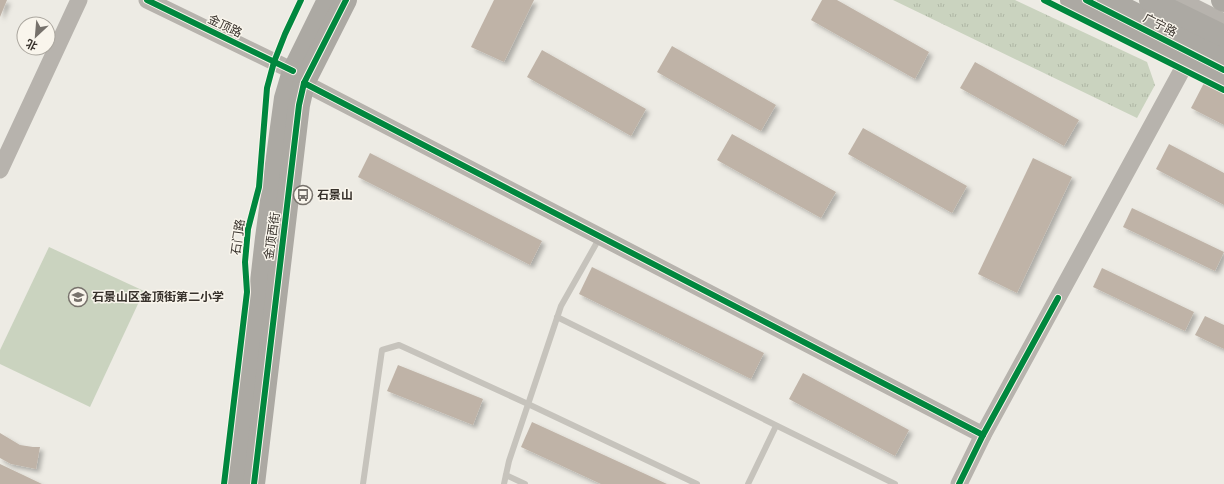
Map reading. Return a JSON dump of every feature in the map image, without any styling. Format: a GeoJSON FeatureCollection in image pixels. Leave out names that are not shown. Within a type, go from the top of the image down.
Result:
{"type":"FeatureCollection","features":[{"type":"Feature","properties":{"kind":"highway","name":"金顶西街"},"geometry":{"type":"LineString","coordinates":[[254,484],[298,116],[299,77],[328,0]]}},
{"type":"Feature","properties":{"kind":"highway","name":"金顶西街"},"geometry":{"type":"LineString","coordinates":[[238,484],[266,238],[284,106],[289,83],[299,77],[346,0]]}},
{"type":"Feature","properties":{"kind":"highway"},"geometry":{"type":"LineString","coordinates":[[1071,0],[1224,77]]}},
{"type":"Feature","properties":{"kind":"highway"},"geometry":{"type":"LineString","coordinates":[[1108,0],[1224,58]]}},
{"type":"Feature","properties":{"kind":"highway"},"geometry":{"type":"LineString","coordinates":[[1150,0],[1224,36]]}},
{"type":"Feature","properties":{"kind":"street"},"geometry":{"type":"LineString","coordinates":[[0,170],[79,0]]}},
{"type":"Feature","properties":{"kind":"street","name":"金顶路"},"geometry":{"type":"LineString","coordinates":[[147,0],[299,77],[983,435]]}},
{"type":"Feature","properties":{"kind":"street","name":"广宁路"},"geometry":{"type":"LineString","coordinates":[[1086,0],[1224,70]]}},
{"type":"Feature","properties":{"kind":"street"},"geometry":{"type":"LineString","coordinates":[[1180,0],[1220,8]]}},
{"type":"Feature","properties":{"kind":"street"},"geometry":{"type":"LineString","coordinates":[[959,484],[983,435],[1178,77],[1189,52]]}},
{"type":"Feature","properties":{"kind":"lane"},"geometry":{"type":"LineString","coordinates":[[504,484],[509,462],[560,306],[601,236]]}},
{"type":"Feature","properties":{"kind":"lane"},"geometry":{"type":"LineString","coordinates":[[557,318],[895,484]]}},
{"type":"Feature","properties":{"kind":"lane"},"geometry":{"type":"LineString","coordinates":[[363,484],[382,350],[399,345],[697,484]]}},
{"type":"Feature","properties":{"kind":"lane"},"geometry":{"type":"LineString","coordinates":[[748,484],[776,426]]}},
{"type":"Feature","properties":{"kind":"lane"},"geometry":{"type":"LineString","coordinates":[[506,475],[525,484]]}},
{"type":"Feature","properties":{"kind":"green space"},"geometry":{"type":"Polygon","coordinates":[[[893,0],[1015,0],[1147,62],[1155,85],[1137,118],[893,0]]]}},
{"type":"Feature","properties":{"kind":"green space"},"geometry":{"type":"Polygon","coordinates":[[[49,247],[144,291],[90,407],[0,364],[0,350],[49,247]]]}},
{"type":"Feature","properties":{"kind":"building"},"geometry":{"type":"Polygon","coordinates":[[[0,0],[7,0],[0,17],[0,0]]]}},
{"type":"Feature","properties":{"kind":"building"},"geometry":{"type":"Polygon","coordinates":[[[494,0],[534,0],[504,62],[471,47],[494,0]]]}},
{"type":"Feature","properties":{"kind":"building"},"geometry":{"type":"Polygon","coordinates":[[[822,0],[837,0],[929,52],[915,79],[811,20],[822,0]]]}},
{"type":"Feature","properties":{"kind":"building"},"geometry":{"type":"Polygon","coordinates":[[[672,46],[776,105],[761,131],[657,72],[672,46]]]}},
{"type":"Feature","properties":{"kind":"building"},"geometry":{"type":"Polygon","coordinates":[[[542,50],[646,109],[631,136],[527,77],[542,50]]]}},
{"type":"Feature","properties":{"kind":"building"},"geometry":{"type":"Polygon","coordinates":[[[975,62],[1079,120],[1064,146],[960,88],[975,62]]]}},
{"type":"Feature","properties":{"kind":"building"},"geometry":{"type":"Polygon","coordinates":[[[1204,83],[1224,93],[1224,125],[1191,108],[1204,83]]]}},
{"type":"Feature","properties":{"kind":"building"},"geometry":{"type":"Polygon","coordinates":[[[863,128],[967,186],[952,213],[848,154],[863,128]]]}},
{"type":"Feature","properties":{"kind":"building"},"geometry":{"type":"Polygon","coordinates":[[[732,134],[836,192],[821,218],[717,160],[732,134]]]}},
{"type":"Feature","properties":{"kind":"building"},"geometry":{"type":"Polygon","coordinates":[[[1169,144],[1224,173],[1224,205],[1156,169],[1169,144]]]}},
{"type":"Feature","properties":{"kind":"building"},"geometry":{"type":"Polygon","coordinates":[[[370,153],[542,241],[530,265],[358,177],[370,153]]]}},
{"type":"Feature","properties":{"kind":"building"},"geometry":{"type":"Polygon","coordinates":[[[1033,158],[1072,177],[1017,293],[978,274],[1033,158]]]}},
{"type":"Feature","properties":{"kind":"building"},"geometry":{"type":"Polygon","coordinates":[[[1132,208],[1224,252],[1215,271],[1123,227],[1132,208]]]}},
{"type":"Feature","properties":{"kind":"building"},"geometry":{"type":"Polygon","coordinates":[[[592,267],[764,353],[751,379],[579,294],[592,267]]]}},
{"type":"Feature","properties":{"kind":"building"},"geometry":{"type":"Polygon","coordinates":[[[1102,268],[1194,312],[1185,331],[1093,287],[1102,268]]]}},
{"type":"Feature","properties":{"kind":"building"},"geometry":{"type":"Polygon","coordinates":[[[1205,316],[1224,325],[1224,349],[1195,335],[1205,316]]]}},
{"type":"Feature","properties":{"kind":"building"},"geometry":{"type":"Polygon","coordinates":[[[398,365],[483,399],[473,425],[387,391],[398,365]]]}},
{"type":"Feature","properties":{"kind":"building"},"geometry":{"type":"Polygon","coordinates":[[[803,373],[909,430],[895,456],[789,399],[803,373]]]}},
{"type":"Feature","properties":{"kind":"building"},"geometry":{"type":"Polygon","coordinates":[[[532,422],[667,484],[601,484],[521,447],[532,422]]]}},
{"type":"Feature","properties":{"kind":"building"},"geometry":{"type":"Polygon","coordinates":[[[0,433],[20,445],[40,447],[36,469],[11,464],[0,458],[0,433]]]}},
{"type":"Feature","properties":{"kind":"building"},"geometry":{"type":"Polygon","coordinates":[[[0,464],[42,484],[0,484],[0,464]]]}},
{"type":"Feature","properties":{"kind":"cycle path"},"geometry":{"type":"LineString","coordinates":[[147,0],[293,71]]}},
{"type":"Feature","properties":{"kind":"cycle path","name":"石门路"},"geometry":{"type":"LineString","coordinates":[[224,484],[247,292],[245,262],[248,229],[259,187],[267,88],[274,62],[301,0]]}},
{"type":"Feature","properties":{"kind":"cycle path"},"geometry":{"type":"LineString","coordinates":[[254,484],[299,105],[304,83],[346,0]]}},
{"type":"Feature","properties":{"kind":"cycle path"},"geometry":{"type":"LineString","coordinates":[[1044,0],[1224,90]]}},
{"type":"Feature","properties":{"kind":"cycle path"},"geometry":{"type":"LineString","coordinates":[[1086,0],[1224,70]]}},
{"type":"Feature","properties":{"kind":"cycle path"},"geometry":{"type":"LineString","coordinates":[[304,83],[983,435]]}},
{"type":"Feature","properties":{"kind":"cycle path"},"geometry":{"type":"LineString","coordinates":[[959,484],[983,435],[1058,298]]}},
{"type":"Feature","properties":{"kind":"place","name":"石景山"},"geometry":{"type":"Point","coordinates":[303,195]}},
{"type":"Feature","properties":{"kind":"place","name":"石景山区金顶街第二小学"},"geometry":{"type":"Point","coordinates":[78,297]}}]}
